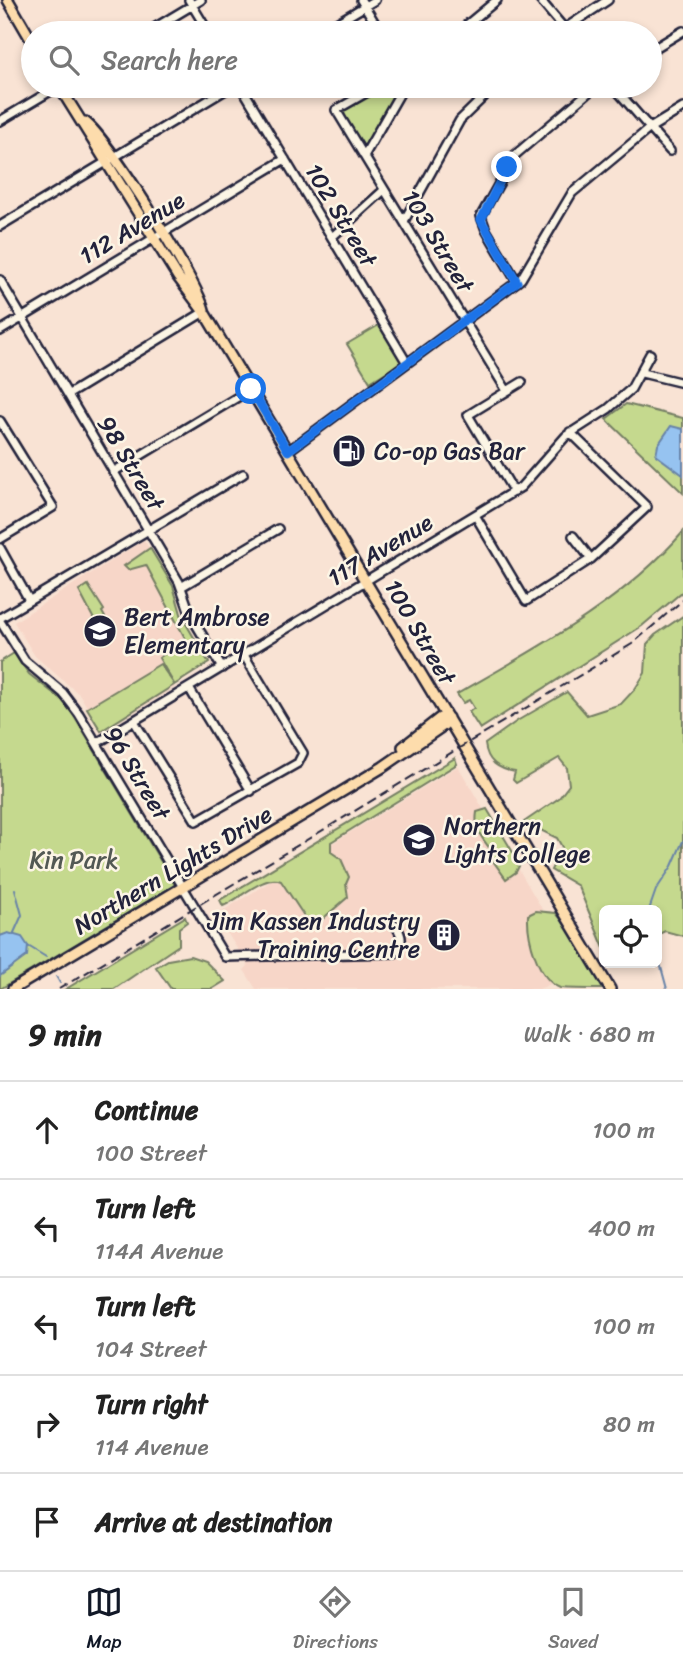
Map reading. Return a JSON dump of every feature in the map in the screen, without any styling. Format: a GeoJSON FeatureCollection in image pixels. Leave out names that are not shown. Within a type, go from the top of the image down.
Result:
{"type":"FeatureCollection","features":[{"type":"Feature","properties":{"kind":"main road"},"geometry":{"type":"LineString","coordinates":[[8,0],[21,22]]}},
{"type":"Feature","properties":{"kind":"main road","name":"100 Street"},"geometry":{"type":"LineString","coordinates":[[67,98],[111,159],[158,235],[178,276],[204,312],[367,580],[610,989]]}},
{"type":"Feature","properties":{"kind":"main road"},"geometry":{"type":"LineString","coordinates":[[425,728],[438,701]]}},
{"type":"Feature","properties":{"kind":"main road","name":"Northern Lights Drive"},"geometry":{"type":"LineString","coordinates":[[12,989],[354,784],[444,725],[448,718],[440,718],[425,728],[354,784]]}},
{"type":"Feature","properties":{"kind":"main road"},"geometry":{"type":"LineString","coordinates":[[402,754],[445,732],[461,740]]}},
{"type":"Feature","properties":{"kind":"street"},"geometry":{"type":"LineString","coordinates":[[164,21],[191,3],[201,0]]}},
{"type":"Feature","properties":{"kind":"street"},"geometry":{"type":"LineString","coordinates":[[337,21],[363,3],[376,0]]}},
{"type":"Feature","properties":{"kind":"street"},"geometry":{"type":"LineString","coordinates":[[472,21],[497,0]]}},
{"type":"Feature","properties":{"kind":"street"},"geometry":{"type":"LineString","coordinates":[[540,0],[555,21]]}},
{"type":"Feature","properties":{"kind":"street"},"geometry":{"type":"LineString","coordinates":[[578,21],[608,0]]}},
{"type":"Feature","properties":{"kind":"street"},"geometry":{"type":"LineString","coordinates":[[191,3],[202,21]]}},
{"type":"Feature","properties":{"kind":"street"},"geometry":{"type":"LineString","coordinates":[[363,3],[374,21]]}},
{"type":"Feature","properties":{"kind":"street"},"geometry":{"type":"LineString","coordinates":[[662,44],[683,31]]}},
{"type":"Feature","properties":{"kind":"street"},"geometry":{"type":"LineString","coordinates":[[0,121],[39,98]]}},
{"type":"Feature","properties":{"kind":"street"},"geometry":{"type":"LineString","coordinates":[[0,226],[212,98]]}},
{"type":"Feature","properties":{"kind":"street","name":"102 Street"},"geometry":{"type":"LineString","coordinates":[[248,98],[407,363]]}},
{"type":"Feature","properties":{"kind":"street","name":"103 Street"},"geometry":{"type":"LineString","coordinates":[[357,98],[336,110],[507,391]]}},
{"type":"Feature","properties":{"kind":"street"},"geometry":{"type":"LineString","coordinates":[[364,156],[397,98]]}},
{"type":"Feature","properties":{"kind":"street"},"geometry":{"type":"LineString","coordinates":[[404,221],[460,120],[483,98]]}},
{"type":"Feature","properties":{"kind":"street"},"geometry":{"type":"LineString","coordinates":[[517,282],[481,220],[515,155],[582,98]]}},
{"type":"Feature","properties":{"kind":"street"},"geometry":{"type":"LineString","coordinates":[[624,98],[670,151]]}},
{"type":"Feature","properties":{"kind":"street"},"geometry":{"type":"LineString","coordinates":[[288,451],[517,282],[527,271],[568,198],[650,128],[683,108]]}},
{"type":"Feature","properties":{"kind":"street","name":"112 Avenue"},"geometry":{"type":"LineString","coordinates":[[0,331],[285,159]]}},
{"type":"Feature","properties":{"kind":"street"},"geometry":{"type":"LineString","coordinates":[[332,237],[384,190]]}},
{"type":"Feature","properties":{"kind":"street","name":"98 Street"},"geometry":{"type":"LineString","coordinates":[[0,280],[181,587],[191,616],[222,668]]}},
{"type":"Feature","properties":{"kind":"street"},"geometry":{"type":"LineString","coordinates":[[69,394],[204,312]]}},
{"type":"Feature","properties":{"kind":"street","name":"117 Avenue"},"geometry":{"type":"LineString","coordinates":[[97,743],[514,492],[533,477],[570,432],[615,404],[642,373],[650,354]]}},
{"type":"Feature","properties":{"kind":"street"},"geometry":{"type":"LineString","coordinates":[[642,373],[683,383]]}},
{"type":"Feature","properties":{"kind":"street"},"geometry":{"type":"LineString","coordinates":[[514,492],[468,415],[522,382]]}},
{"type":"Feature","properties":{"kind":"street"},"geometry":{"type":"LineString","coordinates":[[113,472],[251,389]]}},
{"type":"Feature","properties":{"kind":"street"},"geometry":{"type":"LineString","coordinates":[[0,539],[53,507],[1,421]]}},
{"type":"Feature","properties":{"kind":"street"},"geometry":{"type":"LineString","coordinates":[[475,515],[526,601],[591,559],[648,506],[570,432]]}},
{"type":"Feature","properties":{"kind":"street"},"geometry":{"type":"LineString","coordinates":[[0,620],[29,600],[243,474]]}},
{"type":"Feature","properties":{"kind":"street"},"geometry":{"type":"LineString","coordinates":[[181,587],[278,528]]}},
{"type":"Feature","properties":{"kind":"street"},"geometry":{"type":"LineString","coordinates":[[573,536],[591,559]]}},
{"type":"Feature","properties":{"kind":"street"},"geometry":{"type":"LineString","coordinates":[[0,548],[29,600]]}},
{"type":"Feature","properties":{"kind":"street","name":"96 Street"},"geometry":{"type":"LineString","coordinates":[[0,620],[25,660],[71,702],[225,957],[395,953],[401,944],[402,936],[396,926]]}},
{"type":"Feature","properties":{"kind":"street"},"geometry":{"type":"LineString","coordinates":[[134,721],[196,821],[251,791],[304,757],[244,655]]}},
{"type":"Feature","properties":{"kind":"street"},"geometry":{"type":"LineString","coordinates":[[189,688],[251,791]]}},
{"type":"Feature","properties":{"kind":"shaded area","name":"Bert Ambrose Elementary"},"geometry":{"type":"Polygon","coordinates":[[[144,540],[149,548],[141,554],[185,639],[159,658],[175,687],[101,732],[80,695],[35,656],[14,622],[144,540]]]}},
{"type":"Feature","properties":{"kind":"shaded area","name":"Northern Lights College"},"geometry":{"type":"Polygon","coordinates":[[[458,766],[579,972],[539,989],[256,989],[244,970],[248,966],[216,915],[458,766]]]}},
{"type":"Feature","properties":{"kind":"green space"},"geometry":{"type":"Polygon","coordinates":[[[366,98],[393,98],[368,144],[362,146],[344,116],[345,110],[366,98]]]}},
{"type":"Feature","properties":{"kind":"green space"},"geometry":{"type":"Polygon","coordinates":[[[379,325],[402,362],[370,382],[347,344],[379,325]]]}},
{"type":"Feature","properties":{"kind":"green space"},"geometry":{"type":"Polygon","coordinates":[[[626,404],[683,418],[683,493],[606,419],[626,404]]]}},
{"type":"Feature","properties":{"kind":"green space"},"geometry":{"type":"Polygon","coordinates":[[[683,532],[683,591],[642,626],[480,729],[469,712],[474,708],[469,700],[463,703],[457,694],[548,641],[606,602],[633,581],[683,532]]]}},
{"type":"Feature","properties":{"kind":"green space"},"geometry":{"type":"Polygon","coordinates":[[[150,548],[173,586],[182,617],[209,663],[101,731],[87,708],[160,664],[174,684],[159,658],[185,638],[146,565],[128,570],[124,566],[150,548]]]}},
{"type":"Feature","properties":{"kind":"green space"},"geometry":{"type":"Polygon","coordinates":[[[88,585],[104,610],[102,612],[107,621],[98,627],[79,591],[88,585]]]}},
{"type":"Feature","properties":{"kind":"green space"},"geometry":{"type":"Polygon","coordinates":[[[683,616],[683,936],[662,932],[662,905],[599,905],[599,936],[578,886],[551,870],[562,847],[557,838],[524,822],[559,798],[569,785],[567,768],[559,758],[516,783],[513,780],[515,772],[494,764],[488,756],[485,744],[517,721],[567,692],[587,715],[621,704],[645,673],[647,644],[655,635],[683,616]]]}},
{"type":"Feature","properties":{"kind":"green space","name":"Kin Park"},"geometry":{"type":"Polygon","coordinates":[[[14,653],[29,674],[66,703],[175,885],[0,989],[0,662],[14,653]]]}},
{"type":"Feature","properties":{"kind":"green space"},"geometry":{"type":"Polygon","coordinates":[[[455,758],[457,764],[331,842],[331,852],[341,859],[349,877],[346,884],[348,897],[312,928],[281,881],[260,884],[223,906],[220,900],[455,758]]]}},
{"type":"Feature","properties":{"kind":"green space"},"geometry":{"type":"Polygon","coordinates":[[[487,809],[520,864],[516,872],[506,879],[491,858],[493,853],[478,830],[477,812],[487,809]]]}},
{"type":"Feature","properties":{"kind":"green space"},"geometry":{"type":"Polygon","coordinates":[[[536,911],[556,913],[575,936],[605,989],[560,988],[545,976],[535,956],[529,934],[528,915],[536,911]]]}},
{"type":"Feature","properties":{"kind":"green space"},"geometry":{"type":"Polygon","coordinates":[[[185,917],[187,922],[179,928],[179,945],[114,989],[66,989],[185,917]]]}},
{"type":"Feature","properties":{"kind":"green space"},"geometry":{"type":"Polygon","coordinates":[[[190,956],[205,961],[225,981],[212,989],[171,989],[156,967],[168,960],[190,956]]]}},
{"type":"Feature","properties":{"kind":"water"},"geometry":{"type":"Polygon","coordinates":[[[671,426],[683,429],[683,475],[656,455],[658,445],[671,426]]]}},
{"type":"Feature","properties":{"kind":"water"},"geometry":{"type":"Polygon","coordinates":[[[8,933],[22,937],[28,946],[27,956],[0,976],[0,936],[8,933]]]}},
{"type":"Feature","properties":{"kind":"waterway"},"geometry":{"type":"LineString","coordinates":[[651,905],[683,841]]}},
{"type":"Feature","properties":{"kind":"waterway"},"geometry":{"type":"LineString","coordinates":[[13,935],[22,915],[15,889]]}},
{"type":"Feature","properties":{"kind":"waterway"},"geometry":{"type":"LineString","coordinates":[[28,946],[46,957]]}},
{"type":"Feature","properties":{"kind":"waterway"},"geometry":{"type":"LineString","coordinates":[[661,968],[667,989]]}},
{"type":"Feature","properties":{"kind":"waterway"},"geometry":{"type":"LineString","coordinates":[[56,976],[60,983]]}},
{"type":"Feature","properties":{"kind":"railway"},"geometry":{"type":"LineString","coordinates":[[59,989],[632,644],[683,600]]}},
{"type":"Feature","properties":{"kind":"place","name":"Co-op Gas Bar"},"geometry":{"type":"Point","coordinates":[349,451]}},
{"type":"Feature","properties":{"kind":"place","name":"Bert Ambrose Elementary"},"geometry":{"type":"Point","coordinates":[100,631]}},
{"type":"Feature","properties":{"kind":"place","name":"Northern Lights College"},"geometry":{"type":"Point","coordinates":[419,840]}},
{"type":"Feature","properties":{"kind":"place","name":"Jim Kassen Industry Training Centre"},"geometry":{"type":"Point","coordinates":[444,935]}},
{"type":"Feature","properties":{"kind":"route"},"geometry":{"type":"LineString","coordinates":[[251,389],[288,451],[517,282],[481,220],[507,167]]}}]}
